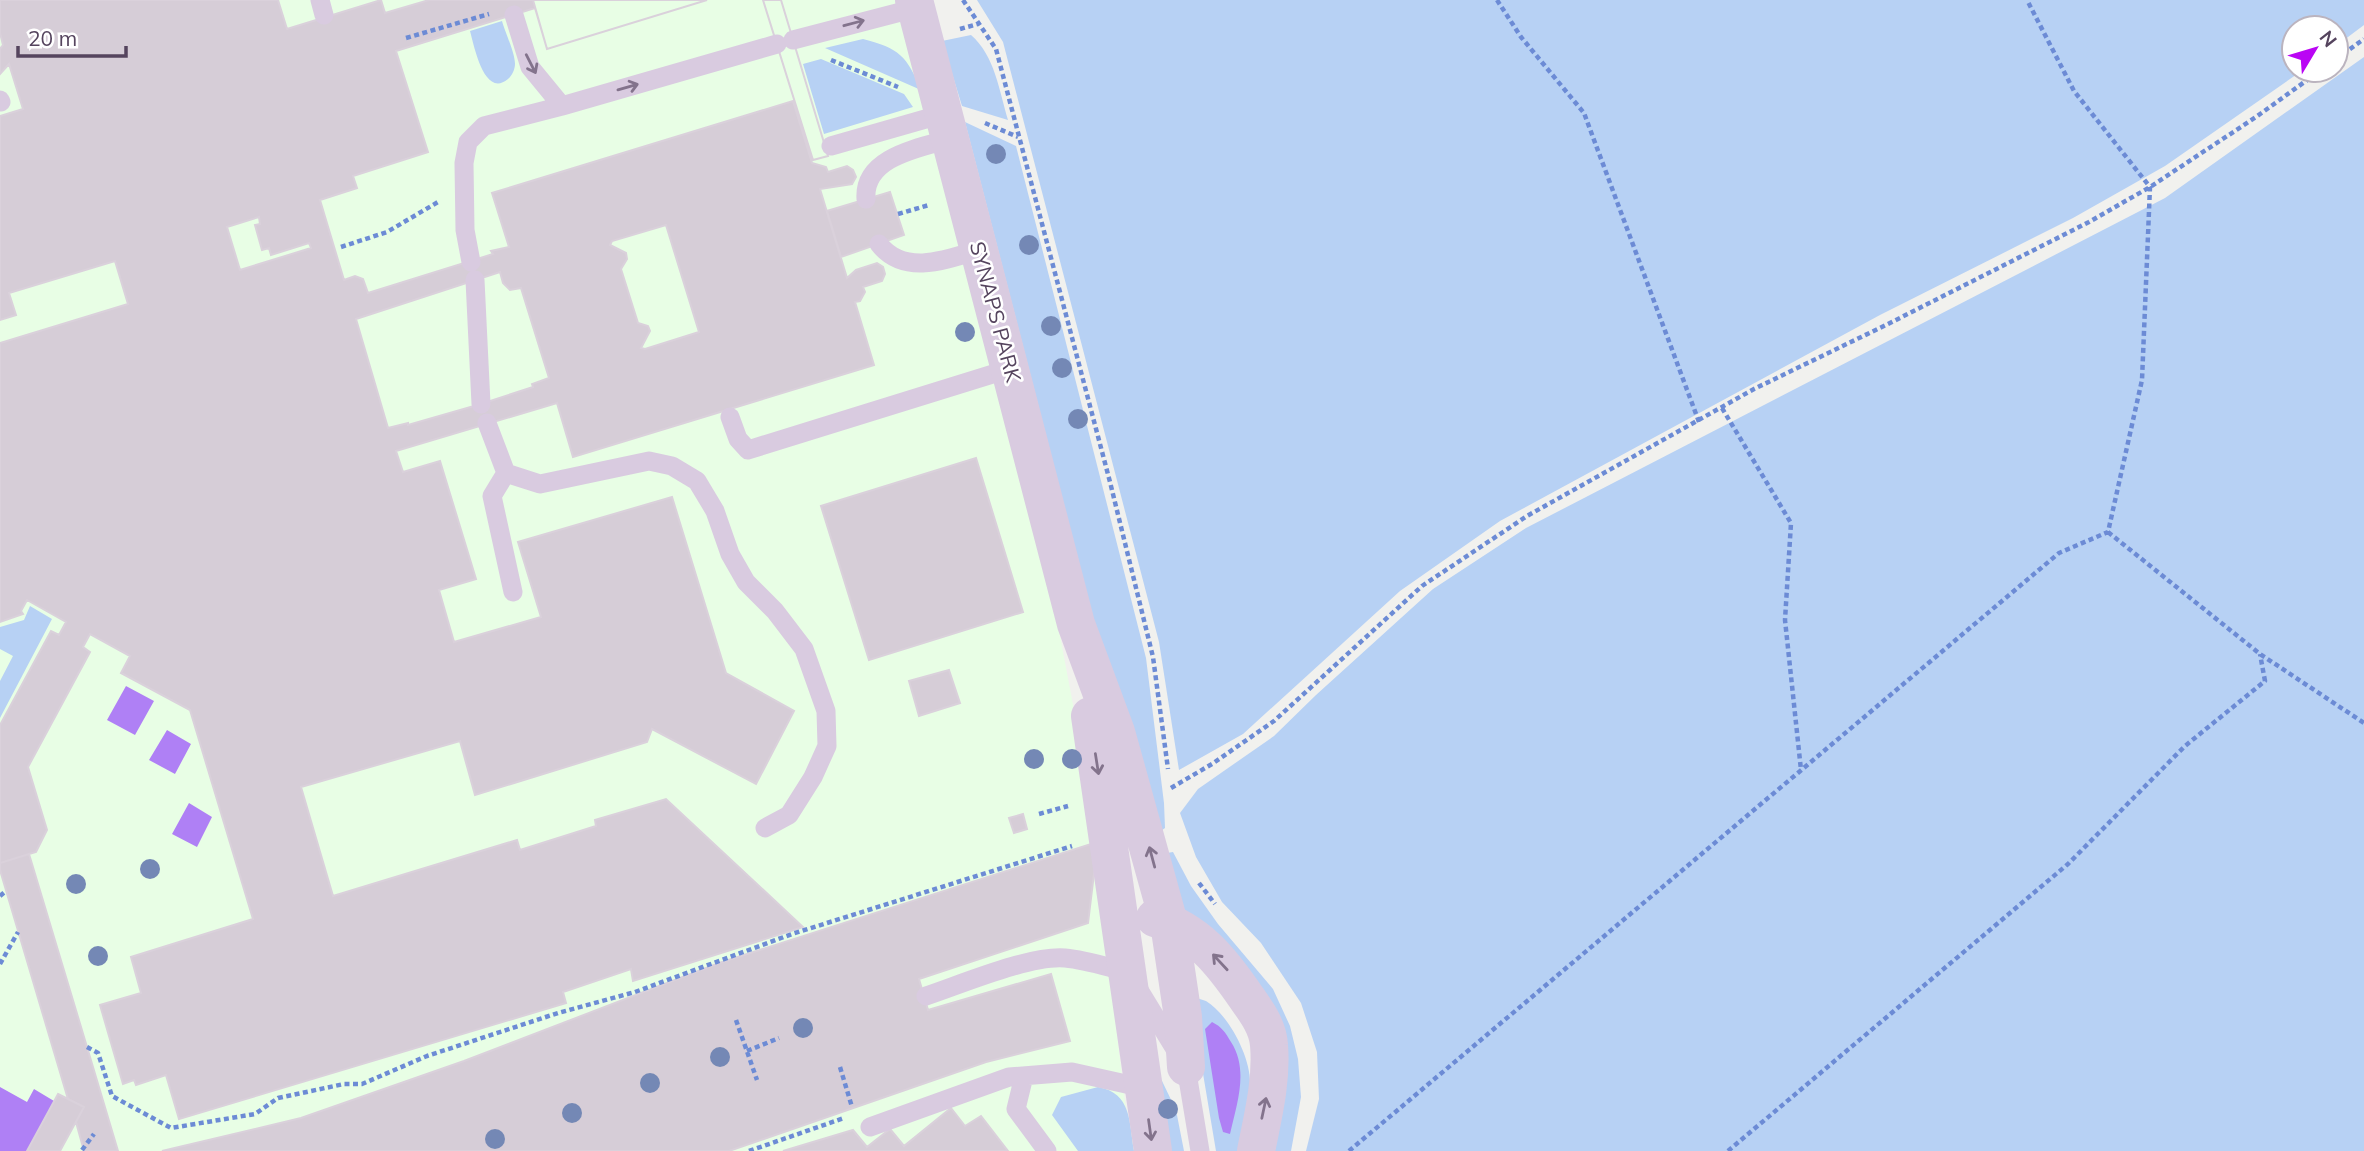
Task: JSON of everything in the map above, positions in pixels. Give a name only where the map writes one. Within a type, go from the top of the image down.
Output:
[{"type":"street","name":"SYNAPS PARK","points":[[915,4],[1076,624],[1116,732],[1169,923],[1183,1017],[1186,1067]]},
{"type":"street","name":"SYNAPS PARK","points":[[1076,624],[1128,972]]},
{"type":"street","points":[[1117,908],[1169,923],[1193,937],[1222,962],[1262,1019],[1269,1043],[1268,1091],[1256,1151]]},
{"type":"street","points":[[1153,1151],[1128,972],[1144,970],[1177,973],[1199,984],[1233,1010],[1268,1065]]},
{"type":"lane","points":[[481,404],[473,271],[466,230],[464,163],[468,142],[484,125],[562,106],[915,4]]},
{"type":"lane","points":[[505,13],[530,67],[562,106]]},
{"type":"lane","points":[[831,146],[946,127]]},
{"type":"lane","points":[[866,199],[871,177],[890,158],[917,148],[946,127]]},
{"type":"lane","points":[[879,244],[886,253],[901,260],[927,264],[978,250]]},
{"type":"lane","points":[[730,417],[738,439],[748,450],[1009,369]]},
{"type":"lane","points":[[487,423],[506,473]]},
{"type":"lane","points":[[506,473],[540,484],[649,461],[673,466],[697,481],[715,511],[730,554],[746,582],[775,611],[804,649],[826,711],[827,746],[813,777],[789,815],[765,828]]},
{"type":"lane","points":[[506,473],[492,496],[513,592]]},
{"type":"lane","points":[[926,996],[1035,961],[1063,958],[1088,961],[1128,972]]},
{"type":"lane","name":"SYNAPS PARK","points":[[1128,972],[1186,1067],[1200,1151]]},
{"type":"lane","points":[[870,1127],[1009,1077],[1072,1072],[1142,1075]]},
{"type":"lane","points":[[1024,1076],[1016,1109],[1047,1151]]},
{"type":"path","points":[[963,0],[996,49],[1110,482],[1153,657],[1172,801]]},
{"type":"path","points":[[1497,0],[1521,37],[1584,113],[1699,422]]},
{"type":"path","points":[[2027,0],[2074,91],[2150,187],[2142,380],[2108,532]]},
{"type":"path","points":[[406,38],[505,13]]},
{"type":"path","points":[[830,59],[902,88]]},
{"type":"path","points":[[1171,788],[1212,764],[1274,721],[1422,586],[1527,516],[1754,389],[2089,222],[2150,187],[2302,84]]},
{"type":"path","points":[[983,122],[1019,138]]},
{"type":"path","points":[[898,214],[932,204]]},
{"type":"path","points":[[1722,408],[1791,523],[1785,620],[1801,770]]},
{"type":"path","points":[[2108,532],[2260,654],[2364,723]]},
{"type":"path","points":[[1349,1151],[2059,553],[2108,532]]},
{"type":"path","points":[[1728,1151],[2068,864],[2185,746],[2265,681],[2260,654]]},
{"type":"path","points":[[87,1047],[98,1053],[112,1096],[171,1128],[255,1114],[278,1098],[344,1084],[362,1084],[440,1052],[558,1013],[635,992],[792,934],[1072,846]]},
{"type":"path","points":[[1194,872],[1204,892],[1220,910]]},
{"type":"path","points":[[0,896],[6,891]]},
{"type":"path","points":[[0,964],[18,932]]},
{"type":"path","points":[[736,1020],[757,1080]]},
{"type":"path","points":[[747,1051],[779,1038]]},
{"type":"path","points":[[749,1151],[855,1115],[840,1068]]},
{"type":"path","points":[[82,1150],[94,1134]]},
{"type":"shaded area","points":[[0,0],[899,0],[1057,620],[1089,789],[1125,1102],[1134,1151],[0,1151]]},
{"type":"shaded area","points":[[977,0],[2364,0],[2364,25],[2350,36],[2350,14],[2280,14],[2280,84],[2283,84],[2165,166],[2073,218],[1880,315],[1500,521],[1400,591],[1243,734],[1179,770],[1159,642],[1003,42]]},
{"type":"shaded area","points":[[502,21],[515,64],[511,76],[500,83],[492,82],[481,68],[470,31]]},
{"type":"shaded area","points":[[971,35],[991,63],[1008,120],[962,106],[942,41]]},
{"type":"shaded area","points":[[863,39],[885,46],[900,55],[911,69],[921,90],[825,48]]},
{"type":"shaded area","points":[[2364,57],[2364,1151],[1306,1151],[1319,1099],[1317,1052],[1301,1003],[1261,943],[1222,902],[1196,857],[1180,813],[1198,789],[1274,736],[1433,589],[1526,528],[2165,198],[2326,84],[2350,84],[2350,67]]},
{"type":"shaded area","points":[[821,59],[904,94],[913,107],[824,134],[803,64]]},
{"type":"shaded area","points":[[965,122],[1016,146],[1146,658],[1164,803],[1165,828],[1154,836],[1108,676]]},
{"type":"shaded area","points":[[30,606],[52,619],[0,718],[0,681],[13,656],[0,649],[0,627],[24,620]]},
{"type":"shaded area","points":[[126,686],[154,701],[135,735],[107,720]]},
{"type":"shaded area","points":[[167,730],[191,744],[175,774],[149,760]]},
{"type":"shaded area","points":[[189,803],[212,817],[197,847],[172,834]]},
{"type":"shaded area","points":[[1173,852],[1191,886],[1218,924],[1273,989],[1290,1026],[1298,1059],[1301,1097],[1291,1151],[1274,1151],[1284,1102],[1189,921],[1161,854]]},
{"type":"shaded area","points":[[1190,996],[1206,1001],[1223,1016],[1231,1027],[1247,1063],[1250,1075],[1249,1094],[1240,1151],[1216,1151]]},
{"type":"shaded area","points":[[1212,1022],[1227,1035],[1239,1064],[1240,1087],[1230,1134],[1223,1132],[1219,1118],[1205,1029]]},
{"type":"shaded area","points":[[1162,1081],[1176,1110],[1184,1151],[1167,1151],[1155,1082]]},
{"type":"shaded area","points":[[0,1087],[27,1102],[34,1089],[54,1101],[27,1151],[0,1151]]},
{"type":"shaded area","points":[[1098,1087],[1109,1090],[1123,1102],[1127,1110],[1134,1151],[1078,1151],[1052,1115],[1061,1097]]},
{"type":"building","points":[[0,0],[278,0],[287,29],[381,0],[385,13],[429,0],[707,0],[547,49],[535,8],[396,51],[428,152],[353,176],[357,188],[320,200],[344,280],[355,276],[363,279],[368,293],[509,247],[492,193],[793,101],[812,163],[826,167],[828,172],[847,166],[853,170],[856,177],[852,184],[820,189],[847,278],[856,270],[877,263],[883,267],[885,274],[882,281],[863,287],[865,292],[860,301],[855,302],[874,365],[573,457],[557,403],[396,451],[403,472],[440,461],[476,579],[439,590],[454,642],[541,617],[518,542],[672,497],[726,673],[794,711],[756,784],[652,729],[647,742],[475,795],[460,741],[301,787],[333,896],[517,840],[520,850],[596,826],[595,820],[666,799],[803,927],[633,981],[631,969],[563,992],[566,1003],[179,1119],[166,1075],[136,1085],[134,1080],[123,1084],[100,1005],[141,993],[131,957],[253,919],[190,710],[121,673],[130,656],[90,634],[83,647],[90,652],[28,767],[47,830],[36,852],[0,863],[0,725],[51,631],[59,635],[66,622],[27,600],[21,611],[23,614],[0,622],[0,343],[128,304],[115,261],[9,293],[16,315],[0,320],[0,116],[23,109],[9,64],[0,74],[0,49],[3,45],[0,33]],"holes":[[[259,217],[260,224],[255,225],[262,250],[269,248],[271,255],[309,243],[311,248],[240,270],[227,227]],[[666,225],[699,332],[641,348],[650,331],[648,326],[638,323],[621,269],[627,259],[626,253],[610,245],[612,241]],[[500,272],[503,283],[510,290],[521,288],[549,378],[532,384],[533,387],[481,404],[388,428],[356,319]]]},
{"type":"building","points":[[533,0],[707,0],[547,49]]},
{"type":"building","points":[[763,0],[781,0],[828,156],[813,160]]},
{"type":"building","points":[[763,0],[781,0],[828,156],[813,160]]},
{"type":"building","points":[[890,192],[904,235],[841,257],[827,211]]},
{"type":"building","points":[[976,458],[1023,612],[869,660],[821,506]]},
{"type":"building","points":[[949,670],[960,703],[919,716],[909,681]]},
{"type":"building","points":[[1023,814],[1027,829],[1014,833],[1009,818]]},
{"type":"building","points":[[1094,843],[1096,857],[1088,923],[919,979],[928,1010],[1051,974],[1070,1041],[986,1062],[729,1151],[162,1151],[301,1118],[464,1061],[719,963]]},
{"type":"building","points":[[29,854],[118,1151],[84,1151],[76,1122],[84,1107],[68,1099],[0,870],[0,863]]},
{"type":"building","points":[[58,1094],[84,1107],[60,1151],[27,1151]]},
{"type":"building","points":[[951,1108],[965,1126],[981,1116],[1008,1151],[783,1151],[853,1130],[867,1147],[890,1129],[904,1146]]}]
